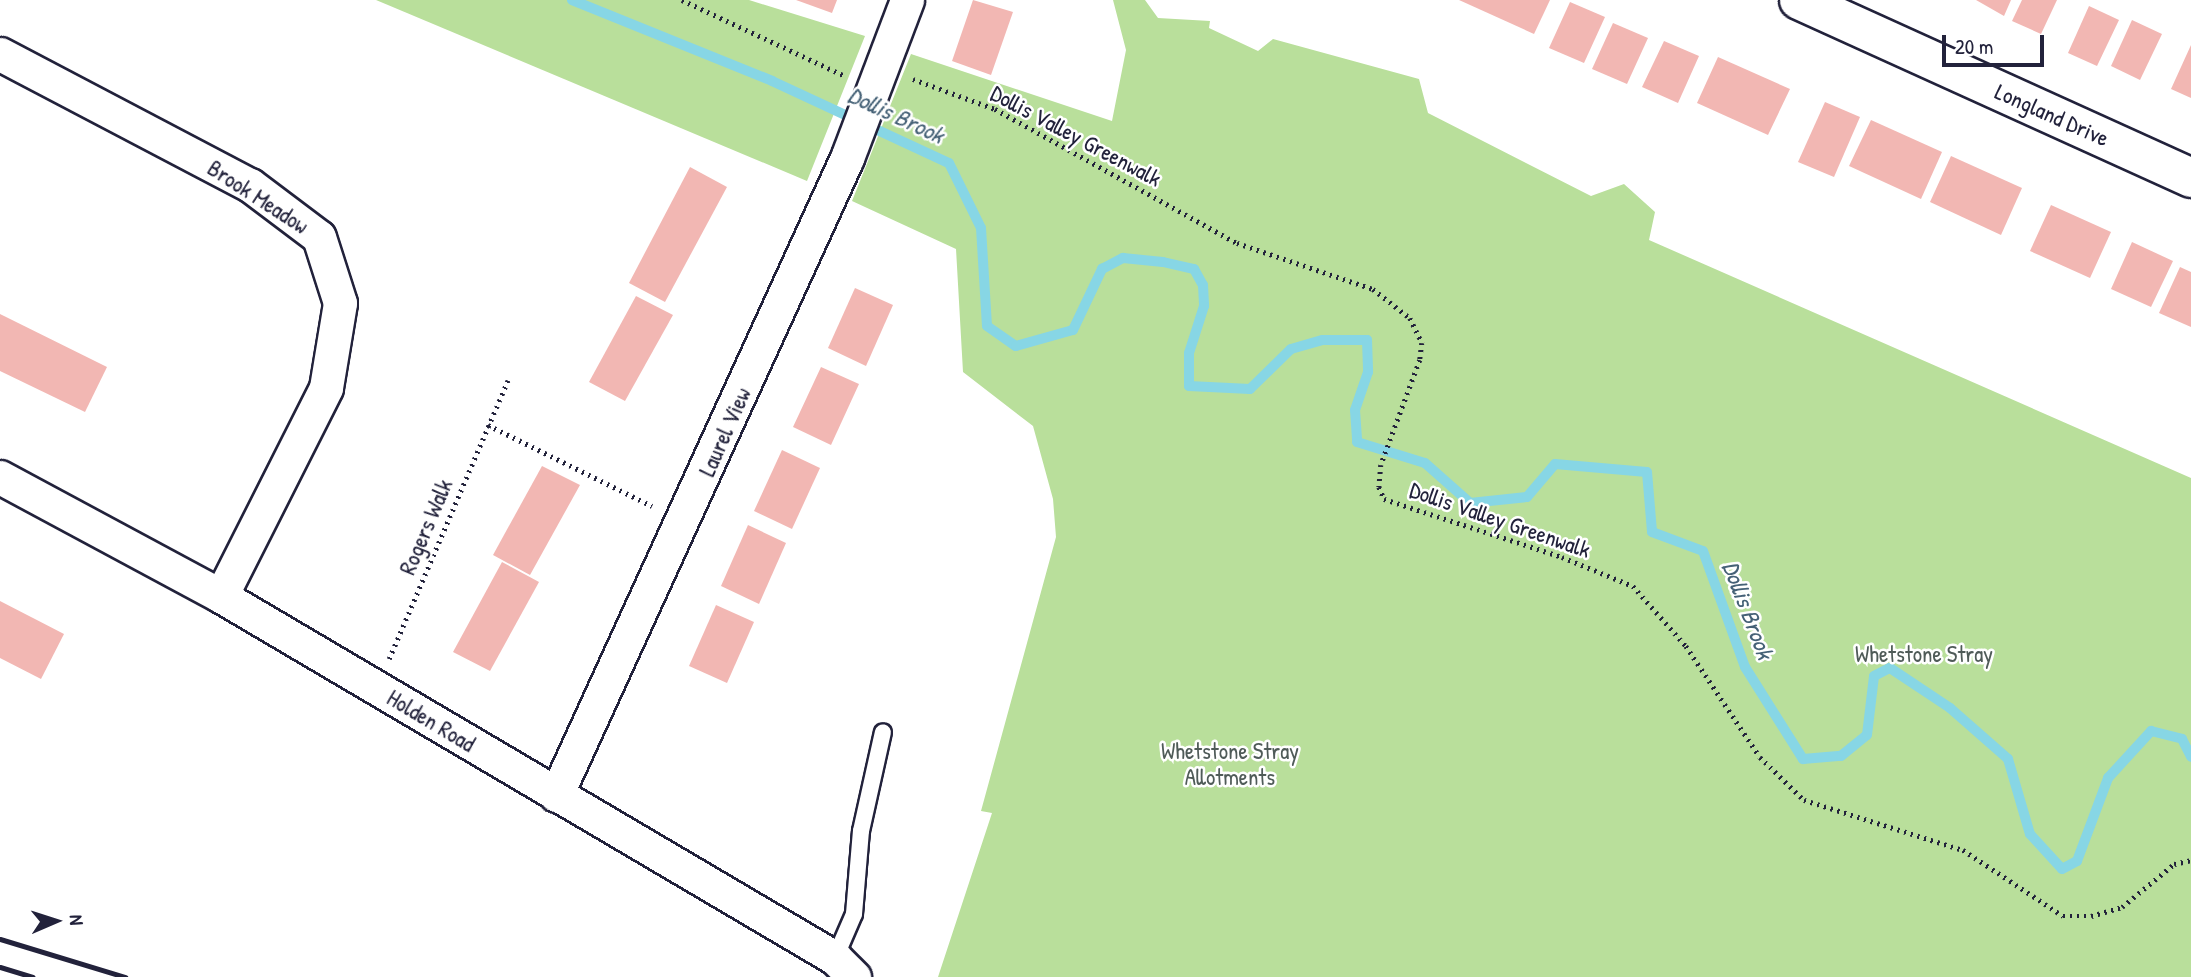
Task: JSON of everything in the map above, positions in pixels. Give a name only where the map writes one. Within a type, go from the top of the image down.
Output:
[{"type":"street","name":"Laurel View","points":[[556,795],[684,522],[847,158],[907,0]]},
{"type":"street","name":"Longland Drive","points":[[1799,0],[2191,178]]},
{"type":"street","name":"Brook Meadow","points":[[0,54],[250,186],[319,237],[340,303],[326,388],[221,596]]},
{"type":"street","name":"Holden Road","points":[[0,477],[221,596],[844,968]]},
{"type":"lane","points":[[844,968],[854,914],[861,831],[883,732]]},
{"type":"path","name":"Dollis Valley Greenwalk","points":[[682,0],[875,88],[995,108],[1237,243],[1373,289],[1410,318],[1422,343],[1415,384],[1381,465],[1379,487],[1384,499],[1562,557],[1633,586],[1686,646],[1760,757],[1804,800],[1964,850],[2063,916],[2091,916],[2122,907],[2174,864],[2191,860]]},
{"type":"path","name":"Rogers Walk","points":[[377,688],[508,380]]},
{"type":"path","points":[[488,425],[684,522]]},
{"type":"green space","points":[[376,0],[749,0],[865,36],[807,181]]},
{"type":"green space","name":"Whetstone Stray","points":[[1113,0],[1145,0],[1158,18],[1210,21],[1209,28],[1258,51],[1273,39],[1419,79],[1428,113],[1591,196],[1624,184],[1655,212],[1649,240],[2191,478],[2191,977],[938,977],[992,813],[981,811],[1056,537],[1053,499],[1033,426],[963,372],[956,249],[852,201],[911,54],[1112,121],[1126,50]]},
{"type":"building","points":[[796,0],[837,0],[832,13]]},
{"type":"building","points":[[973,0],[1013,12],[991,75],[952,61]]},
{"type":"building","points":[[1459,0],[1550,0],[1534,34]]},
{"type":"building","points":[[1976,0],[2011,0],[2004,16]]},
{"type":"building","points":[[2022,0],[2057,0],[2041,34],[2012,21]]},
{"type":"building","points":[[1570,2],[1605,17],[1584,63],[1549,48]]},
{"type":"building","points":[[2089,6],[2119,20],[2097,66],[2068,53]]},
{"type":"building","points":[[2132,20],[2162,34],[2140,80],[2111,66]]},
{"type":"building","points":[[1613,23],[1648,38],[1627,84],[1592,69]]},
{"type":"building","points":[[1664,41],[1699,56],[1678,103],[1642,87]]},
{"type":"building","points":[[2191,45],[2191,98],[2171,89]]},
{"type":"building","points":[[1718,57],[1790,89],[1768,135],[1697,103]]},
{"type":"building","points":[[1825,102],[1860,117],[1834,177],[1798,162]]},
{"type":"building","points":[[1871,120],[1942,152],[1921,199],[1849,166]]},
{"type":"building","points":[[1951,156],[2022,188],[2001,235],[1930,202]]},
{"type":"building","points":[[690,167],[727,187],[665,302],[629,283]]},
{"type":"building","points":[[2051,205],[2111,232],[2090,278],[2030,251]]},
{"type":"building","points":[[2132,242],[2173,261],[2151,307],[2111,289]]},
{"type":"building","points":[[2180,267],[2191,272],[2191,327],[2159,313]]},
{"type":"building","points":[[855,288],[893,305],[866,366],[828,348]]},
{"type":"building","points":[[636,296],[673,315],[625,401],[589,382]]},
{"type":"building","points":[[0,314],[107,367],[85,412],[0,371]]},
{"type":"building","points":[[821,367],[859,384],[831,445],[793,427]]},
{"type":"building","points":[[782,450],[820,468],[792,529],[754,511]]},
{"type":"building","points":[[542,466],[580,485],[530,575],[493,555]]},
{"type":"building","points":[[748,525],[786,543],[759,604],[721,586]]},
{"type":"building","points":[[502,562],[539,582],[490,671],[453,652]]},
{"type":"building","points":[[0,601],[64,634],[41,679],[0,658]]},
{"type":"building","points":[[716,605],[754,622],[727,683],[689,666]]},
{"type":"waterway","name":"Dollis Brook","points":[[572,0],[772,81],[949,163],[981,228],[987,326],[1016,346],[1073,330],[1102,269],[1123,258],[1163,262],[1194,269],[1203,285],[1204,306],[1189,353],[1189,386],[1250,389],[1291,349],[1323,340],[1367,340],[1368,372],[1355,410],[1357,442],[1425,463],[1470,503],[1527,497],[1555,464],[1647,472],[1652,532],[1703,551],[1745,667],[1803,759],[1841,756],[1867,735],[1874,676],[1890,668],[1950,708],[2008,759],[2030,834],[2062,869],[2077,861],[2108,778],[2151,731],[2182,739],[2191,757]]},
{"type":"railway","points":[[0,939],[125,977]]},
{"type":"railway","points":[[0,967],[33,977]]},
{"type":"park label","name":"Whetstone Stray Allotments","points":[[1230,764]]}]
